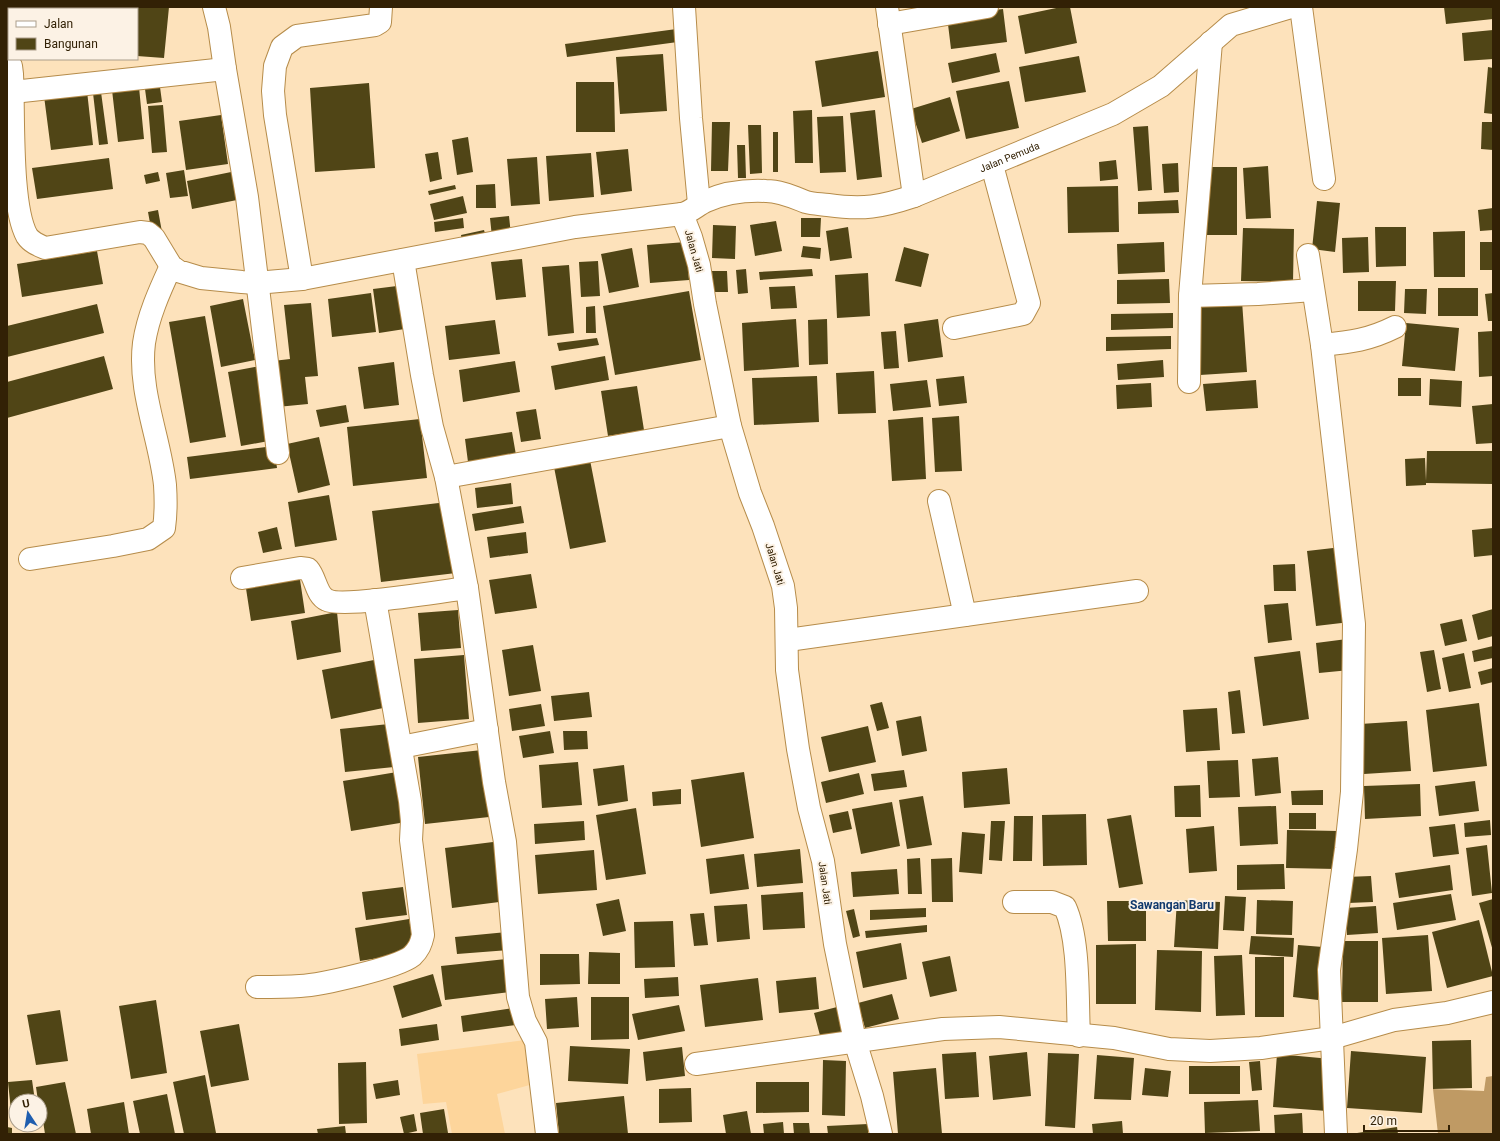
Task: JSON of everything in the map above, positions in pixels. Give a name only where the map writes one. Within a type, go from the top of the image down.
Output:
[{"type":"street","points":[[214,7],[219,27],[224,69],[247,197],[256,283],[278,453]]},
{"type":"street","points":[[302,279],[276,115],[273,91],[275,66],[282,47],[297,36],[375,26],[380,22],[381,7]]},
{"type":"street","name":"Jalan Jati","points":[[684,7],[691,118],[692,237],[700,265],[705,304],[730,426],[750,493],[764,526],[783,586],[788,640],[787,670],[797,742],[810,808],[823,861],[835,944],[855,1041],[872,1096],[881,1134]]},
{"type":"street","points":[[914,196],[888,15],[987,7]]},
{"type":"street","name":"Jalan Pemuda","points":[[172,266],[178,271],[201,278],[256,283],[302,279],[575,227],[691,209],[725,194],[766,190],[791,195],[807,202],[864,208],[883,206],[914,196],[992,165],[1113,114],[1161,86],[1231,25],[1291,7]]},
{"type":"street","points":[[1300,7],[1324,179]]},
{"type":"street","points":[[1189,382],[1190,296],[1211,42]]},
{"type":"street","points":[[7,61],[11,66],[13,92],[16,181],[15,229],[45,248],[133,233],[148,233],[158,244],[172,266],[158,294],[144,344],[144,382],[165,485],[166,507],[164,528],[148,539],[30,559]]},
{"type":"street","points":[[13,92],[224,69]]},
{"type":"street","points":[[954,328],[1023,314],[1029,303],[992,165]]},
{"type":"street","points":[[1308,255],[1322,345],[1354,624],[1352,792],[1346,849],[1328,970],[1336,1134]]},
{"type":"street","points":[[403,260],[432,427],[446,477],[467,588],[487,730],[505,842],[518,997],[525,1021],[536,1042],[547,1134]]},
{"type":"street","points":[[1190,296],[1258,294],[1313,290]]},
{"type":"street","points":[[1322,345],[1351,342],[1375,337],[1395,327]]},
{"type":"street","points":[[446,477],[730,426]]},
{"type":"street","points":[[939,501],[965,616]]},
{"type":"street","points":[[242,578],[300,568],[308,569],[312,574],[321,595],[326,600],[332,602],[375,600],[467,588]]},
{"type":"street","points":[[788,640],[1137,591]]},
{"type":"street","points":[[257,987],[301,986],[340,979],[384,968],[410,957],[420,948],[423,935],[422,917],[411,840],[411,808],[375,600]]},
{"type":"street","points":[[401,747],[487,730]]},
{"type":"street","points":[[1014,902],[1052,902],[1065,907],[1072,922],[1074,940],[1079,1036]]},
{"type":"street","points":[[696,1064],[943,1029],[992,1028],[1114,1038],[1169,1049],[1210,1051],[1261,1048],[1332,1038],[1394,1020],[1447,1013],[1493,1002]]},
{"type":"shaded area","points":[[533,1039],[537,1083],[497,1094],[505,1134],[452,1134],[446,1102],[423,1104],[417,1054]]},
{"type":"shaded area","points":[[1493,1076],[1493,1134],[1438,1134],[1433,1089],[1484,1091],[1486,1077]]},
{"type":"building","points":[[169,7],[164,58],[138,56],[138,8],[115,8]]},
{"type":"building","points":[[1061,7],[1070,7],[1077,43],[1025,54],[1018,16]]},
{"type":"building","points":[[1444,7],[1493,7],[1493,19],[1446,24]]},
{"type":"building","points":[[1003,9],[1007,42],[951,49],[947,16]]},
{"type":"building","points":[[684,28],[685,41],[567,57],[565,44]]},
{"type":"building","points":[[1493,30],[1493,59],[1464,61],[1462,33]]},
{"type":"building","points":[[878,51],[885,97],[822,107],[815,61]]},
{"type":"building","points":[[996,53],[1000,72],[952,83],[948,63]]},
{"type":"building","points":[[663,54],[667,111],[620,114],[616,57]]},
{"type":"building","points":[[1079,56],[1086,92],[1025,102],[1019,67]]},
{"type":"building","points":[[1488,67],[1493,68],[1493,114],[1484,113]]},
{"type":"building","points":[[1009,81],[1019,128],[966,139],[956,91]]},
{"type":"building","points":[[576,82],[614,82],[615,132],[576,132]]},
{"type":"building","points":[[369,83],[375,168],[315,172],[310,88]]},
{"type":"building","points":[[139,87],[144,139],[118,142],[112,90]]},
{"type":"building","points":[[160,87],[162,102],[147,104],[145,89]]},
{"type":"building","points":[[87,91],[93,145],[51,150],[44,96]]},
{"type":"building","points":[[101,92],[108,144],[99,145],[93,93]]},
{"type":"building","points":[[950,97],[960,131],[922,143],[911,109]]},
{"type":"building","points":[[163,105],[167,152],[152,153],[148,106]]},
{"type":"building","points":[[812,110],[813,163],[795,163],[793,111]]},
{"type":"building","points":[[875,110],[882,177],[857,180],[850,113]]},
{"type":"building","points":[[221,115],[228,164],[186,170],[179,121]]},
{"type":"building","points":[[843,116],[846,172],[820,173],[817,117]]},
{"type":"building","points":[[712,122],[730,122],[728,171],[711,171]]},
{"type":"building","points":[[1482,122],[1493,122],[1493,150],[1481,149]]},
{"type":"building","points":[[748,125],[761,125],[762,173],[750,174]]},
{"type":"building","points":[[1148,126],[1152,190],[1138,191],[1133,127]]},
{"type":"building","points":[[773,132],[778,132],[778,172],[773,172]]},
{"type":"building","points":[[468,137],[473,172],[457,175],[452,140]]},
{"type":"building","points":[[737,145],[745,145],[746,178],[738,178]]},
{"type":"building","points":[[628,149],[632,191],[601,195],[596,152]]},
{"type":"building","points":[[438,152],[442,179],[430,182],[425,154]]},
{"type":"building","points":[[591,153],[594,197],[549,201],[546,156]]},
{"type":"building","points":[[537,157],[540,204],[511,206],[507,159]]},
{"type":"building","points":[[109,158],[113,189],[37,199],[32,168]]},
{"type":"building","points":[[1116,160],[1118,179],[1100,181],[1099,162]]},
{"type":"building","points":[[1178,163],[1179,192],[1164,193],[1162,164]]},
{"type":"building","points":[[1268,166],[1271,218],[1246,219],[1243,168]]},
{"type":"building","points":[[1204,167],[1237,167],[1237,235],[1204,235]]},
{"type":"building","points":[[184,170],[188,196],[170,198],[166,173]]},
{"type":"building","points":[[241,170],[247,198],[192,209],[187,181]]},
{"type":"building","points":[[158,172],[160,181],[146,184],[144,175]]},
{"type":"building","points":[[495,184],[496,208],[476,208],[476,185]]},
{"type":"building","points":[[455,185],[456,189],[429,195],[428,191]]},
{"type":"building","points":[[1118,186],[1119,232],[1068,233],[1067,187]]},
{"type":"building","points":[[463,196],[467,213],[434,220],[430,204]]},
{"type":"building","points":[[1178,200],[1179,213],[1138,214],[1138,202]]},
{"type":"building","points":[[1317,201],[1340,203],[1335,252],[1312,249]]},
{"type":"building","points":[[1493,208],[1493,230],[1480,231],[1478,210]]},
{"type":"building","points":[[158,210],[162,232],[152,234],[148,212]]},
{"type":"building","points":[[509,216],[511,235],[492,237],[490,218]]},
{"type":"building","points":[[463,218],[464,228],[435,232],[434,222]]},
{"type":"building","points":[[801,218],[821,218],[820,237],[801,237]]},
{"type":"building","points":[[776,221],[782,251],[755,256],[750,225]]},
{"type":"building","points":[[713,225],[736,226],[735,259],[712,258]]},
{"type":"building","points":[[848,227],[852,258],[830,261],[826,231]]},
{"type":"building","points":[[1375,227],[1406,227],[1406,266],[1376,267]]},
{"type":"building","points":[[1243,228],[1294,229],[1293,282],[1241,281]]},
{"type":"building","points":[[484,230],[486,237],[462,242],[461,235]]},
{"type":"building","points":[[1465,231],[1465,277],[1434,277],[1433,232]]},
{"type":"building","points":[[1368,237],[1369,272],[1343,273],[1342,238]]},
{"type":"building","points":[[686,242],[689,280],[650,283],[647,245]]},
{"type":"building","points":[[1164,242],[1165,272],[1118,274],[1117,244]]},
{"type":"building","points":[[1480,242],[1493,242],[1493,270],[1480,270]]},
{"type":"building","points":[[803,246],[821,248],[820,259],[801,257]]},
{"type":"building","points":[[904,247],[929,254],[921,287],[895,281]]},
{"type":"building","points":[[632,248],[639,287],[609,293],[601,254]]},
{"type":"building","points":[[97,251],[103,284],[22,297],[17,264]]},
{"type":"building","points":[[522,259],[526,297],[496,300],[491,262]]},
{"type":"building","points":[[598,261],[600,296],[581,297],[579,262]]},
{"type":"building","points":[[569,265],[574,333],[548,336],[542,267]]},
{"type":"building","points":[[746,269],[748,293],[738,294],[736,270]]},
{"type":"building","points":[[812,269],[813,276],[760,280],[759,272]]},
{"type":"building","points":[[712,271],[727,271],[728,292],[713,292]]},
{"type":"building","points":[[868,273],[870,316],[837,318],[835,275]]},
{"type":"building","points":[[1169,279],[1170,303],[1117,304],[1117,280]]},
{"type":"building","points":[[1358,281],[1396,281],[1395,311],[1358,311]]},
{"type":"building","points":[[405,285],[411,328],[379,333],[373,289]]},
{"type":"building","points":[[795,286],[797,308],[771,309],[769,287]]},
{"type":"building","points":[[1438,288],[1478,288],[1478,316],[1438,316]]},
{"type":"building","points":[[1405,289],[1427,289],[1426,314],[1404,313]]},
{"type":"building","points":[[689,291],[701,360],[615,375],[603,306]]},
{"type":"building","points":[[371,293],[376,332],[332,337],[328,299]]},
{"type":"building","points":[[1493,293],[1493,321],[1488,321],[1485,294]]},
{"type":"building","points":[[243,299],[255,360],[221,367],[210,306]]},
{"type":"building","points":[[1242,301],[1247,372],[1200,375],[1195,304]]},
{"type":"building","points":[[311,303],[318,376],[305,377],[308,404],[277,407],[273,361],[290,359],[284,305]]},
{"type":"building","points":[[97,304],[104,333],[7,357],[7,326]]},
{"type":"building","points":[[595,306],[596,333],[586,333],[586,307]]},
{"type":"building","points":[[1173,313],[1173,328],[1111,330],[1111,314]]},
{"type":"building","points":[[205,316],[226,437],[190,443],[169,322]]},
{"type":"building","points":[[796,319],[799,367],[744,371],[742,323]]},
{"type":"building","points":[[827,319],[828,364],[809,365],[808,320]]},
{"type":"building","points":[[938,319],[943,357],[908,362],[904,324]]},
{"type":"building","points":[[495,320],[500,354],[449,360],[445,326]]},
{"type":"building","points":[[1406,323],[1459,328],[1455,371],[1402,366]]},
{"type":"building","points":[[896,331],[899,368],[884,369],[881,332]]},
{"type":"building","points":[[1493,331],[1493,376],[1479,377],[1478,332]]},
{"type":"building","points":[[1171,336],[1171,349],[1106,351],[1106,337]]},
{"type":"building","points":[[597,338],[599,345],[559,351],[557,343]]},
{"type":"building","points":[[104,356],[113,389],[7,418],[7,382]]},
{"type":"building","points":[[605,356],[609,380],[555,390],[551,366]]},
{"type":"building","points":[[1163,360],[1164,377],[1118,380],[1117,364]]},
{"type":"building","points":[[515,361],[520,392],[463,402],[459,370]]},
{"type":"building","points":[[394,362],[399,405],[364,409],[358,367]]},
{"type":"building","points":[[260,366],[274,440],[241,446],[228,372]]},
{"type":"building","points":[[874,371],[876,413],[838,414],[836,373]]},
{"type":"building","points":[[817,376],[819,422],[754,425],[752,378]]},
{"type":"building","points":[[964,376],[967,403],[939,406],[936,379]]},
{"type":"building","points":[[1398,378],[1421,378],[1421,396],[1398,396]]},
{"type":"building","points":[[1430,379],[1462,381],[1461,407],[1429,405]]},
{"type":"building","points":[[927,380],[931,407],[893,411],[890,384]]},
{"type":"building","points":[[1256,380],[1258,408],[1206,411],[1203,384]]},
{"type":"building","points":[[1151,383],[1152,407],[1117,409],[1116,385]]},
{"type":"building","points":[[637,386],[644,430],[608,436],[601,391]]},
{"type":"building","points":[[1493,404],[1493,443],[1476,444],[1472,406]]},
{"type":"building","points":[[346,405],[349,422],[320,427],[316,410]]},
{"type":"building","points":[[536,409],[541,439],[521,442],[516,412]]},
{"type":"building","points":[[959,416],[962,471],[935,472],[932,418]]},
{"type":"building","points":[[923,417],[926,479],[892,481],[888,420]]},
{"type":"building","points":[[420,419],[427,478],[353,486],[347,427]]},
{"type":"building","points":[[512,432],[516,455],[468,462],[465,439]]},
{"type":"building","points":[[319,437],[330,485],[298,493],[287,444]]},
{"type":"building","points":[[274,446],[277,468],[190,479],[187,457]]},
{"type":"building","points":[[1427,451],[1493,451],[1493,484],[1426,483],[1426,485],[1406,486],[1405,459],[1425,458],[1426,481]]},
{"type":"building","points":[[590,460],[606,542],[570,549],[554,467]]},
{"type":"building","points":[[511,483],[513,504],[477,508],[475,488]]},
{"type":"building","points":[[329,495],[337,540],[295,547],[288,502]]},
{"type":"building","points":[[447,502],[456,573],[381,582],[372,511]]},
{"type":"building","points":[[521,506],[524,523],[475,531],[472,514]]},
{"type":"building","points":[[277,527],[282,549],[263,553],[258,532]]},
{"type":"building","points":[[1493,528],[1493,555],[1474,557],[1472,530]]},
{"type":"building","points":[[526,532],[528,553],[490,558],[487,537]]},
{"type":"building","points":[[1342,547],[1350,622],[1316,626],[1307,551]]},
{"type":"building","points":[[1295,564],[1296,591],[1274,591],[1273,565]]},
{"type":"building","points":[[299,573],[305,613],[251,621],[245,582]]},
{"type":"building","points":[[531,574],[537,608],[495,614],[489,580]]},
{"type":"building","points":[[1288,603],[1292,640],[1268,643],[1264,605]]},
{"type":"building","points":[[1493,609],[1493,636],[1478,640],[1472,615]]},
{"type":"building","points":[[458,610],[461,648],[421,651],[418,613]]},
{"type":"building","points":[[337,612],[341,652],[297,660],[291,621]]},
{"type":"building","points":[[1462,619],[1467,641],[1445,646],[1440,624]]},
{"type":"building","points":[[1347,639],[1350,670],[1319,673],[1316,643]]},
{"type":"building","points":[[533,645],[541,691],[509,696],[502,650]]},
{"type":"building","points":[[1493,646],[1493,658],[1474,662],[1472,651]]},
{"type":"building","points":[[1434,650],[1441,689],[1427,692],[1420,652]]},
{"type":"building","points":[[1300,651],[1309,719],[1263,726],[1254,657]]},
{"type":"building","points":[[1464,653],[1471,688],[1449,692],[1442,658]]},
{"type":"building","points":[[464,655],[469,719],[418,723],[414,659]]},
{"type":"building","points":[[374,660],[383,708],[331,719],[322,670]]},
{"type":"building","points":[[1493,668],[1493,682],[1481,685],[1478,672]]},
{"type":"building","points":[[1240,690],[1245,733],[1232,734],[1228,692]]},
{"type":"building","points":[[589,692],[592,717],[554,721],[551,696]]},
{"type":"building","points":[[882,702],[889,728],[877,731],[870,705]]},
{"type":"building","points":[[1479,703],[1487,766],[1433,772],[1426,710]]},
{"type":"building","points":[[541,704],[545,726],[512,731],[509,709]]},
{"type":"building","points":[[1217,708],[1220,750],[1186,752],[1183,710]]},
{"type":"building","points":[[921,716],[927,751],[902,756],[896,721]]},
{"type":"building","points":[[1407,721],[1411,771],[1364,774],[1360,724]]},
{"type":"building","points":[[389,724],[394,767],[345,772],[340,729]]},
{"type":"building","points":[[868,726],[876,762],[829,772],[821,737]]},
{"type":"building","points":[[550,731],[554,753],[523,758],[519,736]]},
{"type":"building","points":[[563,731],[587,731],[588,749],[564,750]]},
{"type":"building","points":[[482,750],[489,817],[425,824],[418,757]]},
{"type":"building","points":[[1278,757],[1281,793],[1255,796],[1252,759]]},
{"type":"building","points":[[1238,760],[1240,797],[1209,798],[1207,761]]},
{"type":"building","points":[[578,762],[582,805],[542,808],[539,765]]},
{"type":"building","points":[[624,765],[628,801],[598,806],[593,769]]},
{"type":"building","points":[[1007,768],[1010,804],[964,808],[962,772]]},
{"type":"building","points":[[904,770],[907,787],[874,791],[871,774]]},
{"type":"building","points":[[397,772],[406,822],[351,831],[343,781]]},
{"type":"building","points":[[744,772],[754,838],[701,847],[691,780]]},
{"type":"building","points":[[859,773],[864,794],[826,803],[821,782]]},
{"type":"building","points":[[1475,781],[1479,811],[1439,816],[1435,786]]},
{"type":"building","points":[[1420,784],[1421,816],[1365,819],[1364,786]]},
{"type":"building","points":[[1200,785],[1201,817],[1175,817],[1174,786]]},
{"type":"building","points":[[681,789],[681,804],[653,806],[652,792]]},
{"type":"building","points":[[1323,790],[1323,805],[1292,805],[1291,791]]},
{"type":"building","points":[[923,796],[932,845],[907,849],[899,800]]},
{"type":"building","points":[[892,802],[900,846],[861,854],[852,809]]},
{"type":"building","points":[[1276,806],[1278,844],[1240,846],[1238,807]]},
{"type":"building","points":[[636,808],[646,874],[606,880],[596,815]]},
{"type":"building","points":[[848,811],[852,829],[833,833],[829,815]]},
{"type":"building","points":[[1289,813],[1316,813],[1316,829],[1289,829]]},
{"type":"building","points":[[1086,814],[1087,865],[1043,866],[1042,815]]},
{"type":"building","points":[[1131,815],[1143,884],[1119,888],[1107,819]]},
{"type":"building","points":[[1014,816],[1033,816],[1032,861],[1013,861]]},
{"type":"building","points":[[1490,820],[1491,835],[1465,837],[1464,823]]},
{"type":"building","points":[[584,821],[585,840],[535,844],[534,824]]},
{"type":"building","points":[[991,821],[1005,821],[1002,861],[989,860]]},
{"type":"building","points":[[1455,824],[1459,854],[1433,857],[1429,827]]},
{"type":"building","points":[[1214,826],[1217,871],[1189,873],[1186,829]]},
{"type":"building","points":[[1287,830],[1338,831],[1337,869],[1286,868]]},
{"type":"building","points":[[962,832],[985,834],[982,874],[959,872]]},
{"type":"building","points":[[501,841],[507,901],[452,908],[445,848]]},
{"type":"building","points":[[1487,845],[1492,893],[1472,896],[1466,848]]},
{"type":"building","points":[[800,849],[803,883],[757,887],[754,854]]},
{"type":"building","points":[[594,850],[597,890],[538,894],[535,855]]},
{"type":"building","points":[[744,854],[749,889],[710,894],[706,859]]},
{"type":"building","points":[[920,858],[922,894],[908,894],[907,859]]},
{"type":"building","points":[[952,858],[953,902],[932,902],[931,859]]},
{"type":"building","points":[[1284,864],[1285,889],[1237,890],[1237,865]]},
{"type":"building","points":[[1450,865],[1453,890],[1399,898],[1395,873]]},
{"type":"building","points":[[897,869],[899,894],[853,897],[851,872]]},
{"type":"building","points":[[1371,876],[1373,902],[1348,903],[1346,877]]},
{"type":"building","points":[[403,887],[407,915],[366,920],[362,892]]},
{"type":"building","points":[[803,892],[805,928],[763,930],[761,895]]},
{"type":"building","points":[[1451,894],[1456,920],[1397,930],[1393,903]]},
{"type":"building","points":[[1225,896],[1246,897],[1244,931],[1223,930]]},
{"type":"building","points":[[619,899],[626,931],[603,936],[596,904]]},
{"type":"building","points":[[1493,899],[1493,951],[1479,903]]},
{"type":"building","points":[[1177,900],[1220,902],[1218,949],[1174,947]]},
{"type":"building","points":[[1257,900],[1293,901],[1292,935],[1256,934]]},
{"type":"building","points":[[1107,901],[1146,901],[1146,941],[1108,941]]},
{"type":"building","points":[[747,904],[750,939],[717,942],[714,906]]},
{"type":"building","points":[[1376,906],[1378,933],[1347,935],[1345,908]]},
{"type":"building","points":[[926,908],[926,917],[870,920],[870,910]]},
{"type":"building","points":[[854,909],[860,936],[853,938],[846,911]]},
{"type":"building","points":[[704,913],[708,945],[694,946],[690,914]]},
{"type":"building","points":[[409,919],[415,952],[360,961],[355,928]]},
{"type":"building","points":[[1479,920],[1493,976],[1447,988],[1432,932]]},
{"type":"building","points":[[673,921],[675,967],[635,968],[634,922]]},
{"type":"building","points":[[927,925],[927,932],[866,938],[865,931]]},
{"type":"building","points":[[507,932],[509,950],[457,954],[455,937]]},
{"type":"building","points":[[1428,935],[1432,991],[1386,994],[1382,938]]},
{"type":"building","points":[[1251,936],[1294,938],[1293,957],[1249,954]]},
{"type":"building","points":[[1343,941],[1378,941],[1378,1002],[1342,1002]]},
{"type":"building","points":[[901,943],[907,979],[863,988],[856,952]]},
{"type":"building","points":[[1136,944],[1136,1004],[1096,1004],[1096,945]]},
{"type":"building","points":[[1298,945],[1323,947],[1318,1000],[1293,997]]},
{"type":"building","points":[[1157,950],[1202,951],[1201,1012],[1155,1010]]},
{"type":"building","points":[[589,952],[620,953],[620,984],[588,984]]},
{"type":"building","points":[[540,954],[579,954],[580,984],[540,985]]},
{"type":"building","points":[[1242,955],[1245,1015],[1216,1016],[1214,956]]},
{"type":"building","points":[[950,956],[957,991],[930,997],[922,962]]},
{"type":"building","points":[[1255,957],[1284,957],[1284,1017],[1255,1017]]},
{"type":"building","points":[[506,959],[510,992],[445,1000],[441,966]]},
{"type":"building","points":[[433,974],[442,1006],[402,1018],[393,986]]},
{"type":"building","points":[[678,977],[679,996],[645,998],[644,979]]},
{"type":"building","points":[[816,977],[819,1009],[779,1013],[776,981]]},
{"type":"building","points":[[758,978],[763,1020],[705,1027],[700,985]]},
{"type":"building","points":[[892,994],[899,1019],[865,1028],[858,1003]]},
{"type":"building","points":[[577,997],[579,1027],[547,1029],[545,999]]},
{"type":"building","points":[[591,997],[629,997],[629,1039],[591,1040]]},
{"type":"building","points":[[156,1000],[167,1073],[131,1079],[119,1006]]},
{"type":"building","points":[[679,1005],[685,1031],[638,1040],[632,1014]]},
{"type":"building","points":[[837,1007],[845,1037],[822,1043],[814,1013]]},
{"type":"building","points":[[513,1008],[516,1025],[463,1032],[461,1016]]},
{"type":"building","points":[[60,1010],[68,1061],[36,1065],[27,1015]]},
{"type":"building","points":[[239,1024],[249,1080],[211,1087],[200,1031]]},
{"type":"building","points":[[437,1024],[439,1040],[401,1046],[399,1029]]},
{"type":"building","points":[[1471,1040],[1472,1088],[1433,1089],[1432,1041]]},
{"type":"building","points":[[570,1046],[630,1049],[628,1084],[568,1081]]},
{"type":"building","points":[[682,1047],[685,1076],[646,1081],[643,1052]]},
{"type":"building","points":[[1351,1051],[1426,1057],[1422,1113],[1347,1108]]},
{"type":"building","points":[[976,1052],[979,1097],[945,1099],[942,1054]]},
{"type":"building","points":[[1027,1052],[1031,1096],[993,1100],[989,1056]]},
{"type":"building","points":[[1048,1053],[1079,1054],[1075,1128],[1045,1126]]},
{"type":"building","points":[[1277,1054],[1331,1059],[1327,1111],[1273,1107]]},
{"type":"building","points":[[1097,1055],[1134,1058],[1131,1100],[1094,1099]]},
{"type":"building","points":[[823,1060],[846,1061],[845,1116],[822,1115]]},
{"type":"building","points":[[1260,1061],[1262,1090],[1252,1091],[1249,1062]]},
{"type":"building","points":[[366,1062],[367,1123],[339,1124],[338,1063]]},
{"type":"building","points":[[1189,1066],[1240,1066],[1240,1094],[1189,1094]]},
{"type":"building","points":[[936,1068],[942,1134],[898,1134],[893,1072]]},
{"type":"building","points":[[1145,1068],[1171,1071],[1168,1097],[1142,1095]]},
{"type":"building","points":[[205,1075],[216,1133],[184,1134],[173,1082]]},
{"type":"building","points":[[32,1080],[34,1093],[9,1093],[8,1082]]},
{"type":"building","points":[[398,1080],[400,1095],[376,1099],[373,1084]]},
{"type":"building","points":[[65,1082],[76,1134],[45,1134],[48,1133],[48,1093],[37,1093],[36,1087]]},
{"type":"building","points":[[756,1082],[809,1082],[809,1112],[756,1113]]},
{"type":"building","points":[[691,1088],[692,1122],[659,1123],[659,1089]]},
{"type":"building","points":[[167,1094],[175,1134],[140,1134],[133,1101]]},
{"type":"building","points":[[624,1096],[628,1134],[559,1134],[556,1103]]},
{"type":"building","points":[[1258,1100],[1260,1131],[1205,1133],[1204,1102]]},
{"type":"building","points":[[124,1102],[129,1134],[91,1134],[87,1109]]},
{"type":"building","points":[[444,1109],[448,1133],[423,1134],[420,1113]]},
{"type":"building","points":[[747,1111],[751,1134],[726,1134],[723,1115]]},
{"type":"building","points":[[1302,1113],[1303,1134],[1275,1134],[1274,1115]]},
{"type":"building","points":[[414,1114],[417,1131],[404,1134],[400,1117]]},
{"type":"building","points":[[1122,1121],[1123,1134],[1093,1134],[1092,1124]]},
{"type":"building","points":[[783,1122],[784,1134],[764,1134],[763,1124]]},
{"type":"building","points":[[793,1123],[809,1123],[810,1134],[794,1134]]},
{"type":"building","points":[[868,1124],[868,1134],[828,1134],[827,1126]]},
{"type":"building","points":[[345,1126],[346,1134],[318,1134],[317,1129]]},
{"type":"building","points":[[7,1127],[8,1133],[12,1134],[7,1134]]},
{"type":"building","points":[[1397,1127],[1398,1134],[1357,1134],[1357,1133]]},
{"type":"district","name":"Sawangan Baru","points":[[1172,905]]}]
